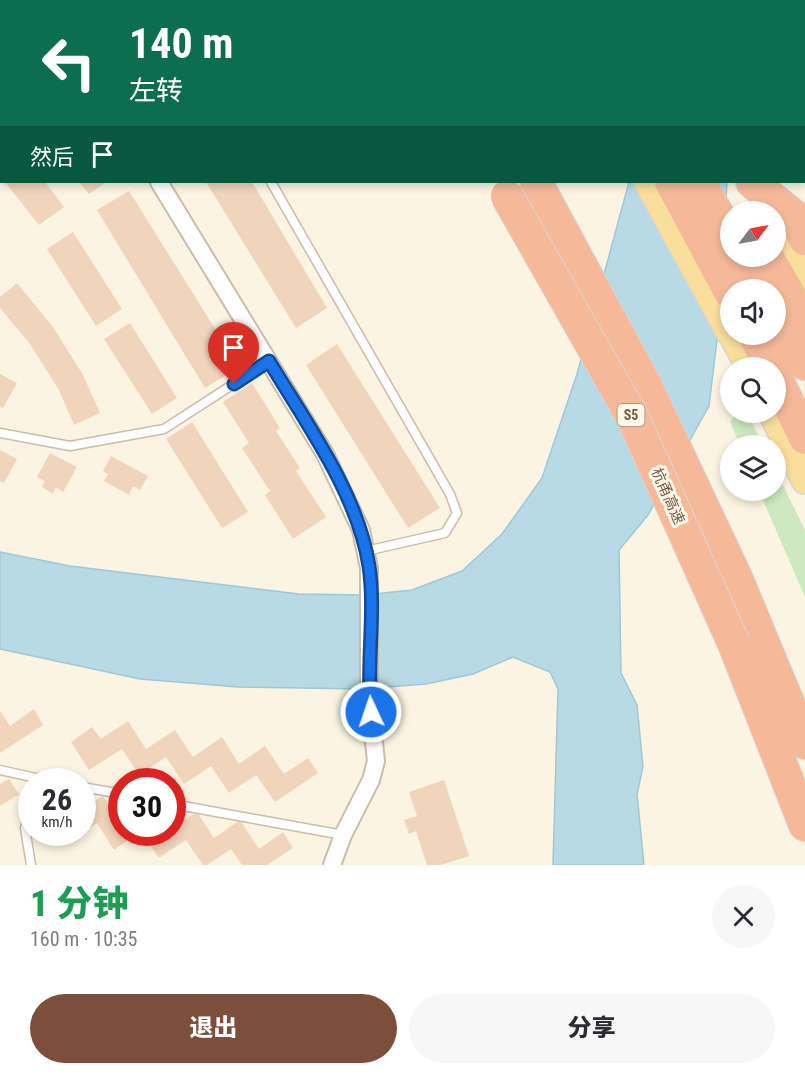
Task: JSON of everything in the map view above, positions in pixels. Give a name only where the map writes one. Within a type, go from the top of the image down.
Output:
[{"type":"highway","name":"杭甬高速","points":[[537,183],[645,384],[736,577],[805,743]]},
{"type":"highway","points":[[672,183],[723,279]]},
{"type":"highway","points":[[700,183],[720,218]]},
{"type":"highway","points":[[724,183],[734,201]]},
{"type":"highway","points":[[753,183],[793,215],[805,239]]},
{"type":"highway","name":"杭甬高速","points":[[502,189],[633,418],[734,644],[805,825]]},
{"type":"highway","points":[[774,267],[805,322]]},
{"type":"highway","points":[[786,331],[805,364]]},
{"type":"highway","points":[[786,398],[805,438]]},
{"type":"main road","points":[[649,183],[720,313]]},
{"type":"main road","points":[[752,183],[762,201]]},
{"type":"main road","points":[[786,248],[805,285]]},
{"type":"main road","points":[[777,423],[805,480]]},
{"type":"street","points":[[160,183],[325,454],[361,530],[369,568],[369,696],[376,761],[371,780],[332,865]]},
{"type":"lane","points":[[272,183],[450,494],[457,513],[445,533],[366,551]]},
{"type":"lane","points":[[0,433],[70,446],[164,429],[269,361]]},
{"type":"lane","points":[[0,770],[18,774]]},
{"type":"lane","points":[[186,807],[344,835]]},
{"type":"lane","points":[[28,846],[31,865]]},
{"type":"green space","points":[[730,423],[752,423],[758,435],[736,435]]},
{"type":"green space","points":[[786,491],[805,530],[805,597],[763,501],[786,501]]},
{"type":"water","points":[[629,183],[727,183],[726,201],[720,201],[720,267],[722,267],[719,323],[709,406],[648,515],[619,550],[621,673],[637,705],[643,767],[637,794],[644,865],[553,865],[558,689],[550,672],[513,657],[473,674],[426,684],[361,689],[238,687],[140,679],[0,649],[0,552],[70,566],[299,594],[365,595],[412,590],[462,571],[502,534],[542,478],[577,374]]},
{"type":"building","points":[[6,183],[46,183],[64,207],[39,225]]},
{"type":"building","points":[[80,183],[105,183],[89,194]]},
{"type":"building","points":[[207,183],[253,183],[327,308],[296,328]]},
{"type":"building","points":[[129,191],[239,367],[205,388],[97,210]]},
{"type":"building","points":[[73,232],[122,309],[96,326],[47,249]]},
{"type":"building","points":[[17,283],[53,327],[83,375],[100,413],[74,425],[59,390],[30,344],[0,308],[0,297]]},
{"type":"building","points":[[130,323],[177,398],[152,414],[104,339]]},
{"type":"building","points":[[337,344],[440,508],[408,528],[306,365]]},
{"type":"building","points":[[0,374],[17,383],[3,408],[0,407]]},
{"type":"building","points":[[252,383],[280,428],[276,431],[300,468],[296,471],[326,517],[293,539],[265,495],[270,491],[242,448],[249,443],[223,402]]},
{"type":"building","points":[[192,422],[248,512],[222,528],[166,439]]},
{"type":"building","points":[[0,450],[17,459],[4,483],[0,481]]},
{"type":"building","points":[[50,453],[77,467],[63,492],[56,487],[53,494],[42,487],[45,481],[37,477]]},
{"type":"building","points":[[111,456],[148,476],[140,490],[133,486],[129,495],[104,481],[108,474],[103,471]]},
{"type":"building","points":[[34,709],[43,725],[0,753],[0,711],[10,726]]},
{"type":"building","points":[[128,721],[146,749],[175,730],[193,757],[222,737],[239,764],[265,746],[284,774],[308,758],[318,773],[275,802],[256,775],[229,793],[211,766],[186,783],[186,768],[173,768],[166,757],[150,768],[134,768],[122,749],[92,768],[88,768],[71,742],[92,727],[101,739]]},
{"type":"building","points":[[9,779],[18,795],[0,806],[0,784]]},
{"type":"building","points":[[444,780],[469,856],[441,865],[427,865],[416,831],[409,834],[404,820],[417,816],[409,792]]},
{"type":"building","points":[[103,796],[108,803],[108,840],[96,824],[96,800]]},
{"type":"building","points":[[197,812],[214,838],[240,820],[259,849],[283,832],[293,848],[267,865],[242,865],[231,849],[207,865],[203,865],[186,840],[186,819]]},
{"type":"building","points":[[151,846],[177,846],[159,858]]},
{"type":"route","points":[[234,384],[269,361],[325,454],[361,530],[369,568],[371,712]]}]
